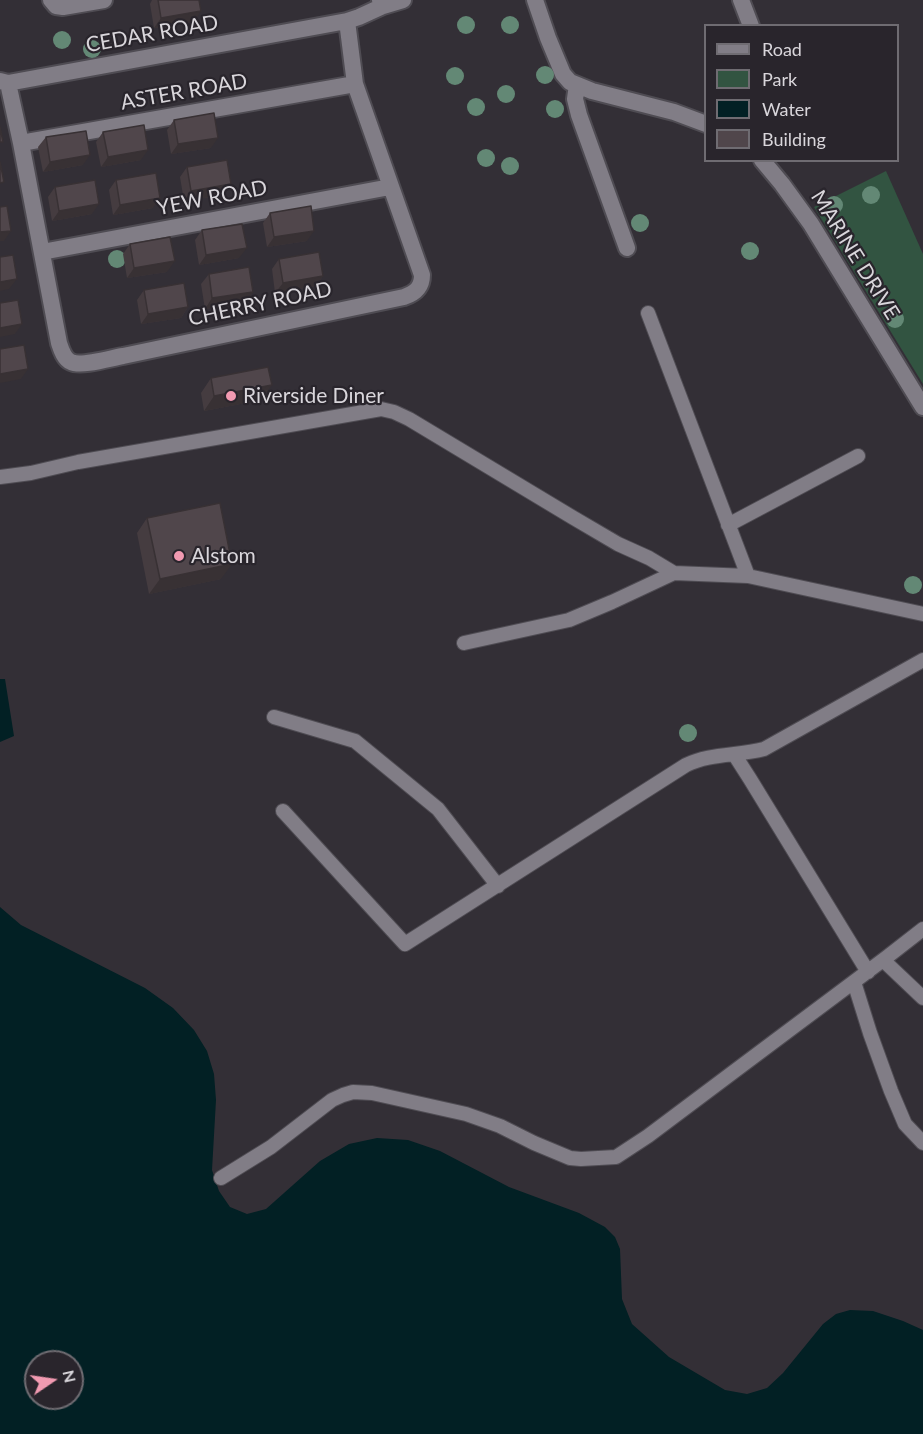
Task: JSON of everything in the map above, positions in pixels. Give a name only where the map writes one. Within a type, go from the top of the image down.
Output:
[{"type":"street","points":[[51,0],[56,6],[63,7],[104,0]]},
{"type":"street","points":[[347,21],[359,17],[381,3],[403,0]]},
{"type":"street","points":[[535,0],[563,74],[570,82],[607,96],[674,112],[704,124]]},
{"type":"street","points":[[741,0],[750,24]]},
{"type":"street","name":"CEDAR ROAD","points":[[4,82],[347,21]]},
{"type":"street","name":"CHERRY ROAD","points":[[4,82],[21,143],[61,350],[66,359],[74,364],[80,364],[404,297],[416,292],[421,284],[422,275],[355,84],[347,21]]},
{"type":"street","name":"ASTER ROAD","points":[[21,143],[355,84]]},
{"type":"street","points":[[577,85],[575,99],[579,115],[627,248]]},
{"type":"street","name":"MARINE DRIVE","points":[[764,162],[811,224],[923,407]]},
{"type":"street","name":"YEW ROAD","points":[[42,252],[390,187]]},
{"type":"lane","points":[[648,313],[748,576]]},
{"type":"lane","points":[[0,477],[381,409],[409,419],[618,544],[674,573]]},
{"type":"lane","points":[[728,525],[858,456]]},
{"type":"lane","points":[[464,643],[569,621],[674,573],[748,576],[923,614]]},
{"type":"lane","points":[[283,811],[405,944],[686,765],[703,758],[757,751],[768,747],[923,660]]},
{"type":"lane","points":[[274,717],[355,741],[438,809],[498,886]]},
{"type":"lane","points":[[734,754],[868,972]]},
{"type":"lane","points":[[221,1178],[271,1148],[332,1100],[353,1092],[372,1093],[466,1114],[500,1126],[570,1158],[616,1157],[714,1087],[923,928]]},
{"type":"lane","points":[[883,960],[923,998]]},
{"type":"lane","points":[[854,982],[870,1033],[905,1124],[923,1143]]},
{"type":"green space","points":[[886,171],[923,254],[923,384],[814,207]]},
{"type":"water","points":[[0,679],[5,679],[14,736],[0,742]]},
{"type":"water","points":[[0,907],[21,925],[145,988],[173,1008],[194,1030],[207,1051],[214,1074],[216,1100],[212,1170],[219,1191],[230,1207],[247,1214],[266,1209],[320,1161],[349,1144],[377,1138],[408,1140],[440,1151],[509,1187],[579,1213],[605,1227],[615,1237],[620,1249],[622,1299],[632,1324],[669,1357],[725,1390],[747,1394],[767,1388],[783,1373],[823,1324],[836,1314],[850,1310],[873,1311],[923,1330],[923,1434],[0,1434]]},
{"type":"building","points":[[158,0],[199,0],[201,11],[161,18]]},
{"type":"building","points":[[214,113],[218,138],[178,144],[174,120]]},
{"type":"building","points":[[144,125],[148,150],[108,157],[103,132]]},
{"type":"building","points":[[86,131],[90,155],[50,162],[46,137]]},
{"type":"building","points":[[227,160],[231,184],[191,191],[187,167]]},
{"type":"building","points":[[0,162],[4,182],[0,183]]},
{"type":"building","points":[[156,173],[160,198],[120,205],[116,180]]},
{"type":"building","points":[[95,180],[99,204],[59,211],[55,187]]},
{"type":"building","points":[[7,206],[11,231],[0,232],[0,207]]},
{"type":"building","points":[[311,206],[314,231],[274,237],[270,213]]},
{"type":"building","points":[[242,224],[247,248],[206,255],[202,230]]},
{"type":"building","points":[[170,237],[175,261],[134,268],[130,244]]},
{"type":"building","points":[[319,252],[323,276],[283,283],[279,259]]},
{"type":"building","points":[[13,255],[17,279],[0,282],[0,257]]},
{"type":"building","points":[[249,267],[253,292],[212,298],[209,274]]},
{"type":"building","points":[[184,283],[188,307],[148,314],[144,290]]},
{"type":"building","points":[[18,300],[22,324],[0,328],[0,303]]},
{"type":"building","points":[[24,345],[28,369],[0,374],[0,349]]},
{"type":"building","points":[[268,367],[272,385],[214,396],[211,378]]},
{"type":"building","name":"Alstom","points":[[220,503],[232,564],[160,579],[147,518]]},
{"type":"place","name":"Riverside Diner","points":[[231,396]]},
{"type":"place","name":"Alstom","points":[[179,556]]}]
